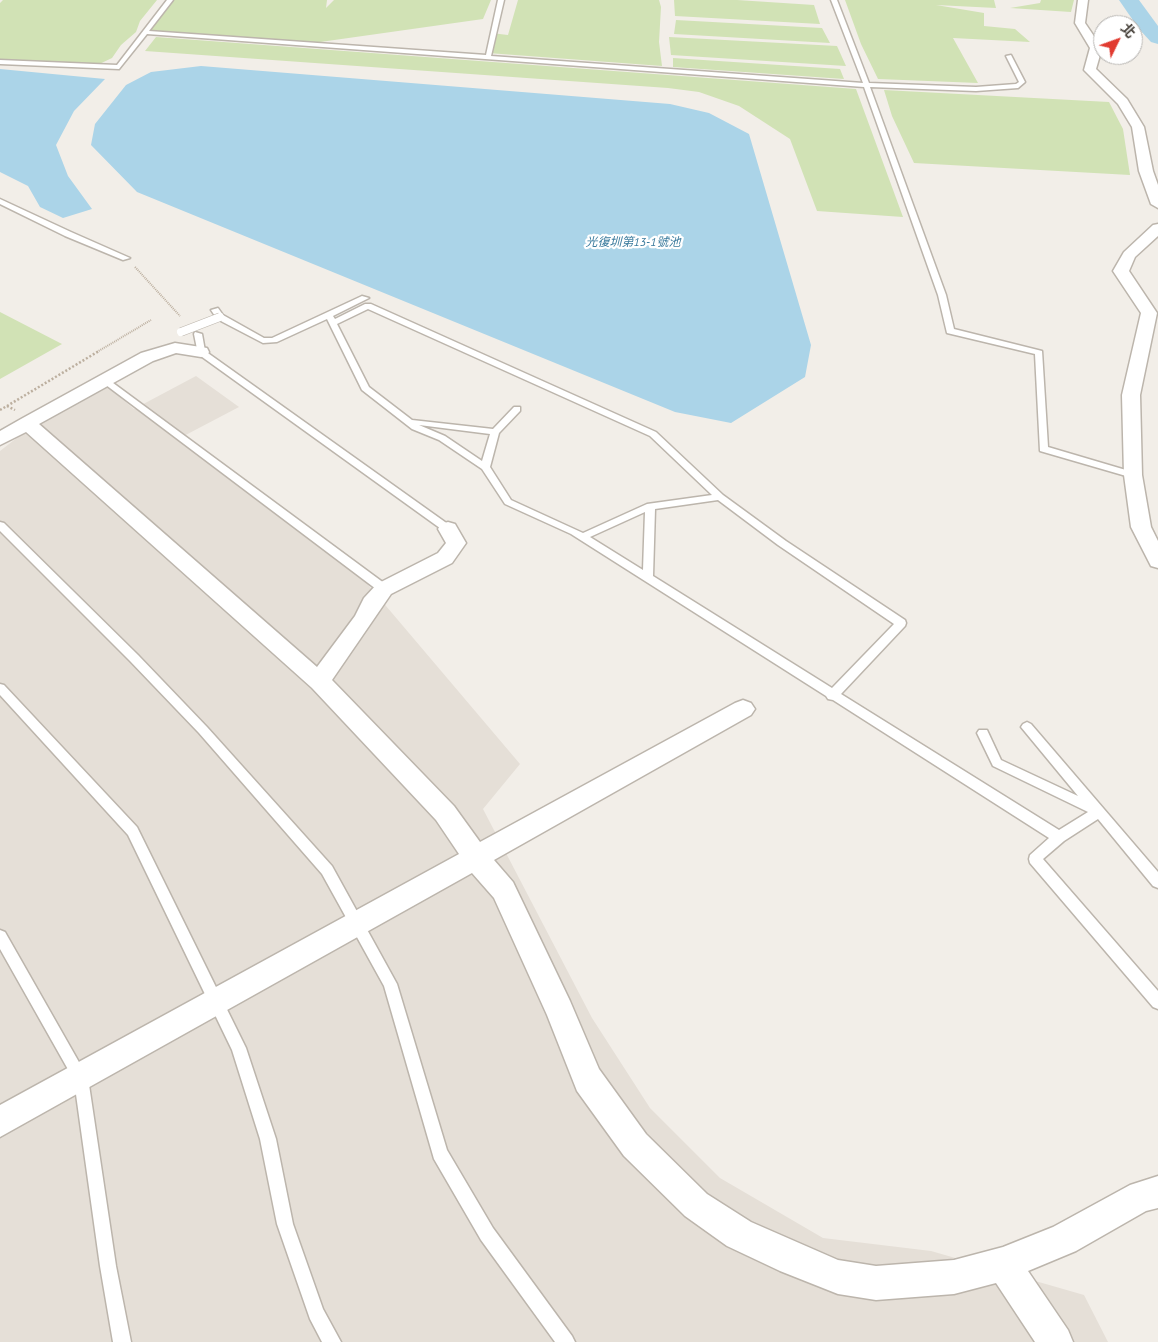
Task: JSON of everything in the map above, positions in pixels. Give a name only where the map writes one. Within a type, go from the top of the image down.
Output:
[{"type":"street","points":[[1083,0],[1080,23],[1096,48],[1090,70],[1123,102],[1138,127],[1146,171],[1158,204]]},
{"type":"street","points":[[1158,228],[1129,255],[1121,271],[1149,313],[1131,395],[1133,475],[1141,527],[1158,560]]},
{"type":"street","points":[[0,439],[148,357],[174,348],[201,352]]},
{"type":"street","points":[[27,423],[320,682],[445,813],[476,858],[504,890],[560,1011],[588,1080],[634,1145],[696,1205],[740,1234],[792,1259],[838,1277],[876,1283],[954,1277],[1003,1264],[1064,1239],[1141,1196],[1158,1192]]},
{"type":"street","points":[[320,682],[331,663],[364,620],[372,603],[384,589],[446,558],[456,543],[448,529]]},
{"type":"street","points":[[0,1122],[743,709]]},
{"type":"street","points":[[1003,1264],[1056,1342]]},
{"type":"lane","points":[[0,62],[119,67],[170,0]]},
{"type":"lane","points":[[488,58],[501,0]]},
{"type":"lane","points":[[834,0],[867,85],[942,295],[950,331],[1039,353],[1044,449],[1133,475]]},
{"type":"lane","points":[[145,32],[867,85],[976,89],[1018,86],[1022,82],[1009,56]]},
{"type":"lane","points":[[0,201],[28,212],[68,234],[126,258]]},
{"type":"lane","points":[[331,319],[365,298]]},
{"type":"lane","points":[[215,310],[220,317],[262,341],[284,337],[368,306],[653,434],[720,497],[782,543],[901,623],[832,696]]},
{"type":"lane","points":[[182,332],[220,317]]},
{"type":"lane","points":[[331,319],[365,388],[407,421],[442,438],[485,468],[508,502],[582,537],[1059,837]]},
{"type":"lane","points":[[198,334],[201,352],[448,529]]},
{"type":"lane","points":[[105,380],[384,589]]},
{"type":"lane","points":[[485,468],[496,432],[517,409]]},
{"type":"lane","points":[[407,421],[496,432]]},
{"type":"lane","points":[[582,537],[650,506],[720,497]]},
{"type":"lane","points":[[648,580],[650,506]]},
{"type":"lane","points":[[0,525],[134,658],[289,825],[327,870],[390,984],[440,1153],[487,1234],[566,1342]]},
{"type":"lane","points":[[0,688],[133,831],[239,1048],[268,1139],[285,1224],[316,1313],[332,1342]]},
{"type":"lane","points":[[1027,727],[1158,882]]},
{"type":"lane","points":[[983,733],[997,763],[1099,812]]},
{"type":"lane","points":[[1099,812],[1059,837],[1035,860],[1158,1002]]},
{"type":"lane","points":[[0,936],[81,1078],[108,1266],[122,1342]]},
{"type":"path","points":[[126,258],[198,334]]},
{"type":"path","points":[[7,406],[151,320]]},
{"type":"shaded area","points":[[196,376],[239,407],[178,439],[364,580],[520,764],[483,809],[592,1018],[650,1108],[720,1178],[823,1238],[931,1251],[1084,1295],[1108,1342],[0,1342],[0,451],[27,430],[108,387],[134,409]]},
{"type":"green space","points":[[3,0],[157,0],[140,21],[136,32],[121,45],[112,58],[93,67],[0,62],[0,3]]},
{"type":"green space","points":[[171,0],[327,0],[326,8],[334,0],[491,0],[483,19],[306,44],[145,32]]},
{"type":"green space","points":[[518,0],[659,0],[661,7],[659,42],[662,66],[488,53],[491,33],[508,35]]},
{"type":"green space","points":[[674,0],[737,0],[814,5],[820,24],[675,16]]},
{"type":"green space","points":[[845,0],[994,0],[996,8],[936,5],[984,13],[984,26],[1015,29],[1030,42],[953,38],[978,83],[878,79],[861,44]]},
{"type":"green space","points":[[1041,0],[1074,0],[1071,12],[1010,8],[1040,3]]},
{"type":"green space","points":[[676,20],[822,28],[830,43],[674,34]]},
{"type":"green space","points":[[156,37],[856,89],[903,217],[817,211],[790,139],[739,106],[699,92],[668,88],[145,51]]},
{"type":"green space","points":[[669,37],[837,46],[846,66],[671,55]]},
{"type":"green space","points":[[673,58],[840,69],[844,79],[673,67]]},
{"type":"green space","points":[[884,90],[1109,102],[1123,129],[1130,175],[914,163],[892,116]]},
{"type":"green space","points":[[0,312],[62,344],[0,379]]},
{"type":"water","name":"光復圳第13-1號池","points":[[201,66],[670,104],[709,113],[749,134],[811,345],[805,377],[731,423],[675,412],[137,192],[91,145],[95,124],[126,85],[151,72]]},
{"type":"water","points":[[0,69],[105,79],[74,111],[56,145],[68,176],[92,209],[63,218],[40,207],[28,186],[0,172]]},
{"type":"waterway","points":[[1129,0],[1146,25],[1158,38]]}]
